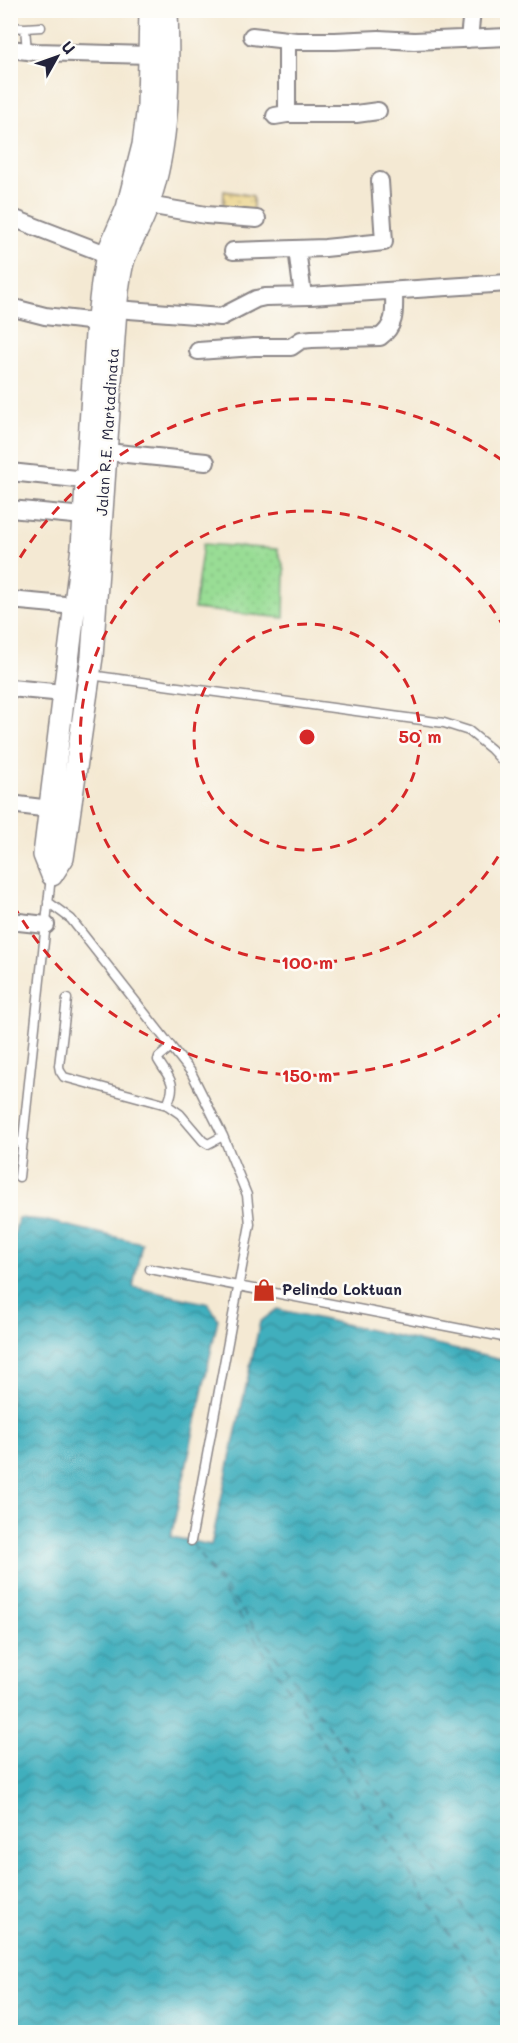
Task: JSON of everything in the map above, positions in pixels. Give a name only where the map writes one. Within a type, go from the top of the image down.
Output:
[{"type":"street","name":"Jalan R.E. Martadinata","points":[[53,863],[50,809],[84,516],[97,322],[136,177],[148,106],[150,10]]},
{"type":"street","name":"Jalan R.E. Martadinata","points":[[53,863],[91,666],[116,309],[115,257],[148,205],[163,141],[167,102],[167,10]]},
{"type":"street","points":[[469,39],[472,10]]},
{"type":"street","points":[[252,36],[287,40],[335,41],[379,39],[414,41],[507,37]]},
{"type":"street","points":[[287,40],[281,115],[356,114],[378,111]]},
{"type":"street","points":[[19,50],[150,55]]},
{"type":"street","points":[[233,251],[297,249],[384,242],[380,181]]},
{"type":"street","points":[[148,205],[206,215],[257,219]]},
{"type":"street","points":[[10,216],[115,257]]},
{"type":"street","points":[[297,249],[303,296]]},
{"type":"street","points":[[116,309],[221,317],[256,299],[507,283]]},
{"type":"street","points":[[198,351],[291,347],[301,340],[312,339],[380,337],[391,327],[394,320],[394,291]]},
{"type":"street","points":[[10,307],[45,316],[97,322]]},
{"type":"street","points":[[107,452],[206,462]]},
{"type":"street","points":[[10,471],[86,480]]},
{"type":"street","points":[[10,509],[84,516]]},
{"type":"street","points":[[10,600],[75,606]]},
{"type":"street","points":[[69,655],[91,666]]},
{"type":"street","points":[[10,687],[64,693]]},
{"type":"street","points":[[10,804],[50,809]]},
{"type":"street","points":[[10,921],[46,925]]},
{"type":"lane","points":[[10,27],[41,27]]},
{"type":"lane","points":[[19,50],[26,28]]},
{"type":"lane","points":[[91,666],[444,723],[468,731],[491,749],[507,767]]},
{"type":"lane","points":[[19,1177],[53,863]]},
{"type":"lane","points":[[48,902],[71,919],[190,1072],[223,1136],[247,1195],[250,1224],[191,1541]]},
{"type":"lane","points":[[67,999],[59,1066],[64,1077],[167,1105],[180,1114],[208,1144],[223,1136]]},
{"type":"lane","points":[[167,1105],[173,1092],[173,1083],[158,1060],[171,1047]]},
{"type":"lane","points":[[10,1142],[23,1142]]},
{"type":"lane","points":[[150,1269],[507,1338]]},
{"type":"green space","points":[[203,544],[277,549],[285,570],[284,618],[194,609]]},
{"type":"sand","points":[[224,191],[253,196],[253,216],[223,212]]},
{"type":"water","points":[[18,1218],[43,1220],[142,1243],[133,1287],[209,1304],[218,1319],[171,1537],[211,1545],[260,1322],[277,1309],[507,1361],[507,2032],[11,2032],[10,1253]]},
{"type":"ferry route","points":[[192,1543],[508,2024]]},
{"type":"ferry route","points":[[200,1554],[508,1967]]},
{"type":"place","name":"Pelindo Loktuan","points":[[264,1290]]}]
